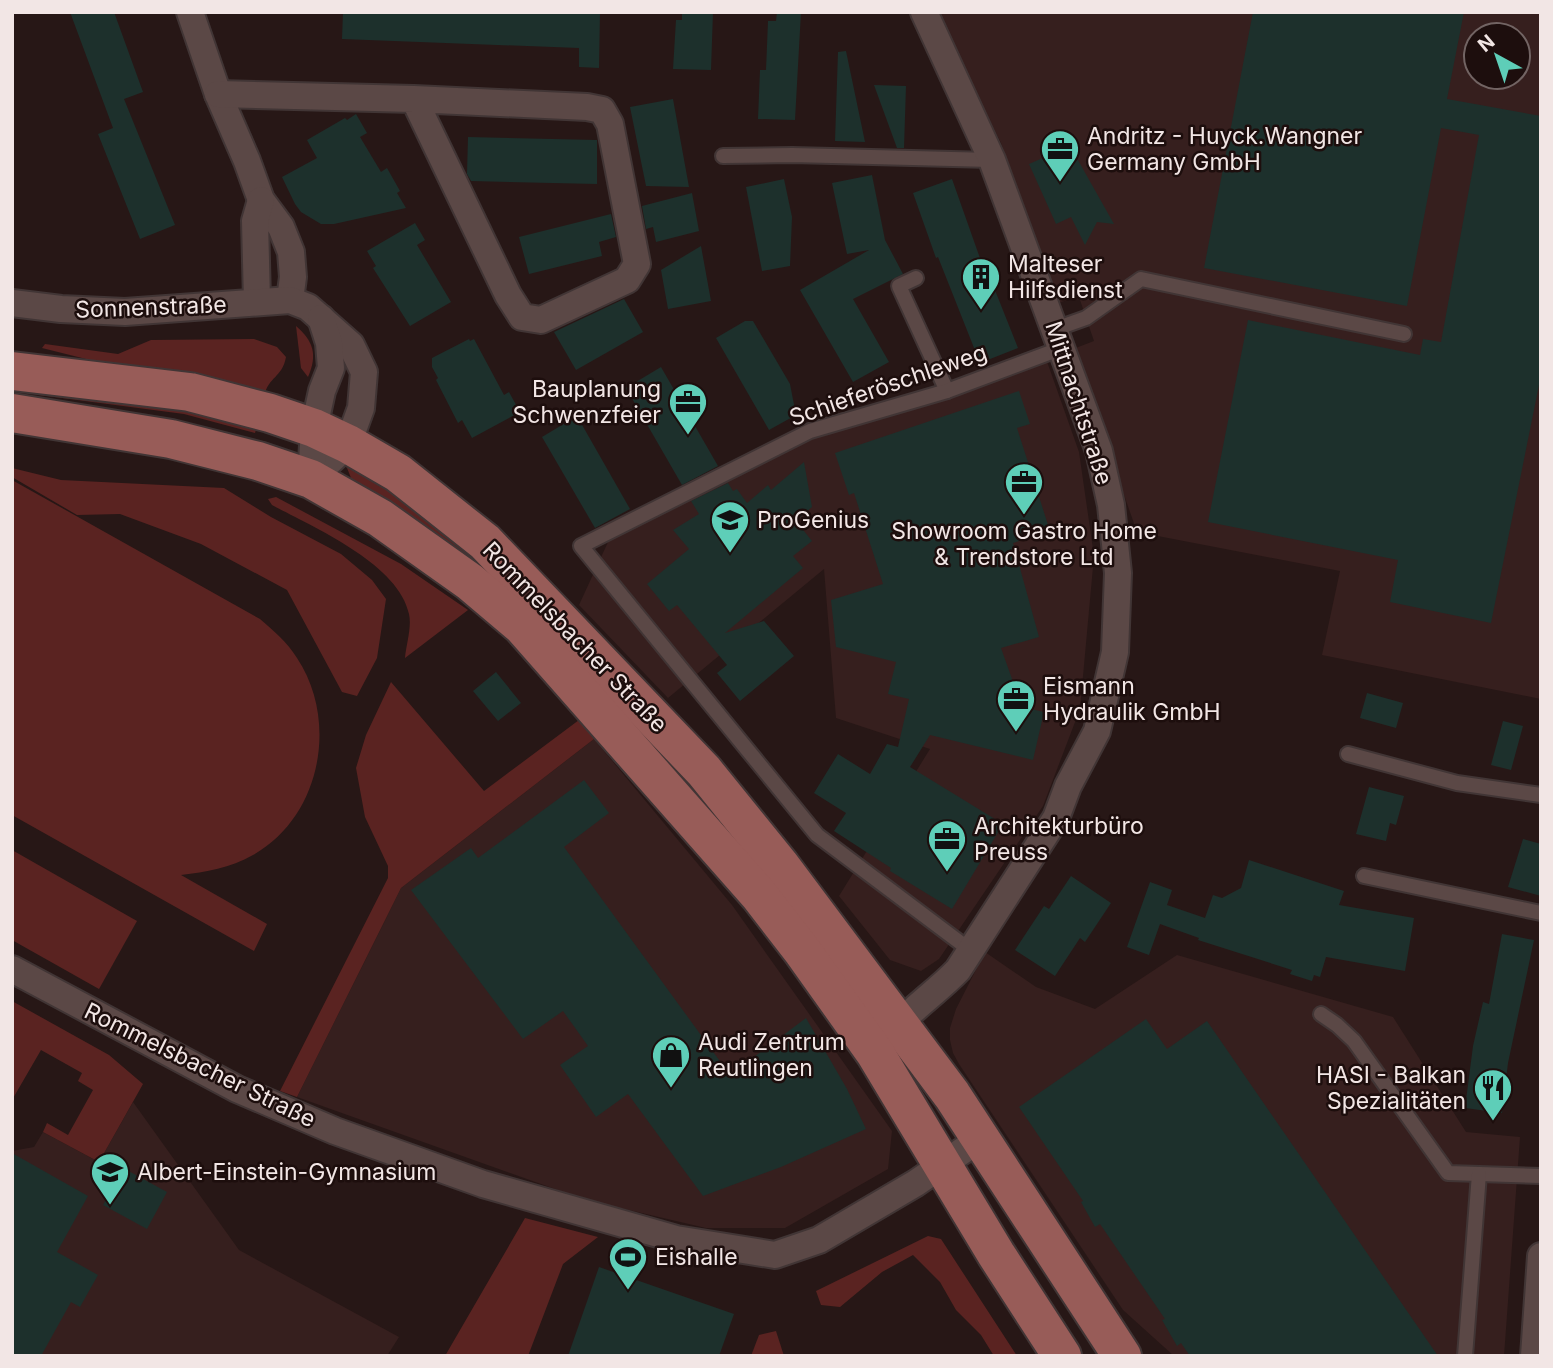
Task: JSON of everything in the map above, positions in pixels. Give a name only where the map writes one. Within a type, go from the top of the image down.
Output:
[{"type":"main road","name":"Rommelsbacher Straße","points":[[12,371],[190,391],[314,428],[398,473],[485,542],[704,771],[780,864],[900,1022],[981,1138],[1122,1356]]},
{"type":"main road","name":"Rommelsbacher Straße","points":[[12,413],[171,439],[258,461],[311,479],[380,518],[470,582],[522,626],[759,895],[875,1053],[996,1254],[1062,1356]]},
{"type":"street","points":[[190,12],[218,94],[261,200],[281,226],[291,252],[293,277],[290,300],[308,306],[351,345],[364,372],[361,408],[348,444],[311,479]]},
{"type":"street","name":"Mittnachtstraße","points":[[875,1053],[900,1022],[958,970],[1056,818],[1068,786],[1097,731],[1115,652],[1118,573],[1111,505],[1099,450],[992,160],[924,12]]},
{"type":"street","points":[[218,94],[414,99],[587,107],[602,110],[610,124],[637,264],[627,280],[541,320],[522,317],[508,295],[414,99]]},
{"type":"street","points":[[257,301],[255,221],[261,200]]},
{"type":"street","name":"Sonnenstraße","points":[[12,303],[125,312],[290,300]]},
{"type":"street","points":[[311,479],[314,428],[322,391],[331,368],[329,343],[321,317]]},
{"type":"street","name":"Rommelsbacher Straße","points":[[12,968],[237,1089],[327,1128],[483,1184],[676,1239],[775,1255],[819,1240],[916,1183],[981,1138]]},
{"type":"street","points":[[1534,1356],[1541,1256]]},
{"type":"lane","points":[[723,156],[992,160]]},
{"type":"lane","points":[[916,278],[899,286],[947,391]]},
{"type":"lane","name":"Schieferöschleweg","points":[[970,950],[817,835],[581,546],[810,431],[947,391],[1059,339],[1141,279],[1404,334]]},
{"type":"lane","points":[[1348,754],[1457,783],[1541,795]]},
{"type":"lane","points":[[1364,876],[1541,913]]},
{"type":"lane","points":[[1321,1014],[1354,1041],[1448,1173],[1541,1176]]},
{"type":"lane","points":[[1465,1356],[1479,1174]]},
{"type":"shaded area","points":[[936,12],[1541,12],[1541,699],[1322,655],[1340,571],[1137,532],[1073,349],[1094,341],[1079,297],[1057,303],[1001,143]]},
{"type":"shaded area","points":[[296,326],[312,348],[313,361],[308,377],[301,368]]},
{"type":"shaded area","points":[[254,339],[277,347],[286,357],[282,369],[269,384],[264,396],[42,348],[45,344],[118,354],[151,340]]},
{"type":"shaded area","points":[[1044,353],[1079,452],[1094,556],[1080,709],[1043,806],[939,959],[921,971],[890,960],[839,896],[930,749],[836,718],[824,569],[668,698],[579,605],[614,529],[810,432]]},
{"type":"shaded area","points":[[37,385],[258,423],[255,433],[184,414],[39,395]]},
{"type":"shaded area","points":[[345,463],[444,523],[659,739],[716,815],[711,817],[360,488],[351,478]]},
{"type":"shaded area","points":[[12,468],[61,480],[224,488],[271,517],[341,554],[372,580],[386,599],[377,658],[357,696],[342,692],[287,590],[201,544],[120,514],[77,515],[12,477]]},
{"type":"shaded area","points":[[12,480],[260,619],[289,647],[310,683],[317,710],[319,738],[316,766],[308,793],[294,817],[276,838],[253,855],[218,869],[181,875],[267,924],[254,951],[12,815]]},
{"type":"shaded area","points":[[276,497],[401,564],[468,610],[405,658],[409,614],[402,596],[389,579],[352,549],[272,505],[268,499]]},
{"type":"shaded area","points":[[391,682],[484,791],[579,720],[594,739],[401,888],[297,1097],[280,1091],[388,878],[388,866],[365,817],[356,768],[366,735]]},
{"type":"shaded area","points":[[594,739],[732,905],[892,1131],[888,1169],[785,1228],[706,1228],[586,1200],[297,1097],[401,888]]},
{"type":"shaded area","points":[[12,850],[137,921],[99,989],[12,940]]},
{"type":"shaded area","points":[[985,952],[1036,987],[1095,1009],[1177,955],[1393,1017],[1466,1132],[1520,1137],[1504,1356],[1174,1356],[1123,1310],[953,1053],[950,1028],[956,1009]]},
{"type":"shaded area","points":[[12,1001],[109,1055],[143,1084],[99,1162],[43,1132],[47,1123],[68,1135],[93,1090],[78,1081],[82,1073],[41,1050],[12,1100]]},
{"type":"shaded area","name":"Albert-Einstein-Gymnasium","points":[[133,1102],[239,1250],[399,1337],[387,1356],[12,1356],[12,1151],[34,1147],[43,1132],[99,1162]]},
{"type":"shaded area","points":[[525,1218],[598,1237],[563,1264],[528,1356],[445,1356]]},
{"type":"shaded area","points":[[928,1236],[941,1239],[1017,1356],[994,1356],[981,1335],[956,1310],[940,1282],[913,1255],[882,1272],[840,1307],[821,1305],[816,1291]]},
{"type":"shaded area","points":[[776,1331],[784,1356],[751,1356],[759,1335]]},
{"type":"building","points":[[70,12],[114,12],[143,92],[124,99],[175,225],[140,239],[98,134],[113,128]]},
{"type":"building","points":[[343,12],[600,12],[599,68],[579,67],[579,48],[342,39]]},
{"type":"building","points":[[682,12],[713,12],[711,70],[673,69],[676,20],[682,20]]},
{"type":"building","points":[[777,12],[801,12],[795,120],[758,119],[760,70],[766,70],[768,21],[776,21]]},
{"type":"building","points":[[1253,12],[1464,12],[1447,99],[1541,116],[1541,375],[1491,623],[1390,602],[1398,560],[1208,522],[1248,320],[1420,355],[1423,339],[1441,342],[1479,135],[1441,128],[1407,306],[1204,268]]},
{"type":"building","points":[[846,51],[865,142],[835,141],[838,52]]},
{"type":"building","points":[[874,85],[906,86],[904,148],[897,148]]},
{"type":"building","points":[[673,99],[689,187],[646,186],[630,107]]},
{"type":"building","points":[[356,114],[367,133],[360,137],[381,172],[387,168],[406,208],[334,224],[321,224],[301,212],[282,177],[317,158],[307,140]]},
{"type":"building","points":[[468,137],[597,140],[597,184],[471,181],[467,174]]},
{"type":"building","points":[[1070,146],[1114,224],[1097,222],[1085,245],[1071,217],[1056,224],[1029,164]]},
{"type":"building","points":[[872,175],[885,240],[903,274],[853,299],[889,362],[853,382],[800,290],[869,250],[847,254],[832,183]]},
{"type":"building","points":[[784,179],[792,217],[790,266],[762,271],[746,187]]},
{"type":"building","points":[[952,179],[981,261],[983,260],[1018,348],[980,363],[938,257],[936,258],[913,193]]},
{"type":"building","points":[[692,193],[699,231],[656,242],[653,227],[646,229],[642,206]]},
{"type":"building","points":[[611,214],[616,237],[599,242],[602,256],[529,274],[519,237]]},
{"type":"building","points":[[415,223],[425,240],[417,245],[451,302],[410,326],[373,268],[376,266],[367,251]]},
{"type":"building","points":[[701,246],[711,301],[668,309],[661,270]]},
{"type":"building","points":[[624,299],[643,332],[576,370],[554,332]]},
{"type":"building","points":[[745,321],[753,321],[790,384],[796,415],[769,430],[716,338]]},
{"type":"building","points":[[474,339],[504,395],[509,392],[520,412],[472,438],[462,420],[458,423],[432,367],[432,358]]},
{"type":"building","points":[[661,367],[718,466],[682,485],[626,388]]},
{"type":"building","points":[[1019,391],[1030,424],[1017,428],[1050,531],[1013,543],[1039,637],[1001,648],[1022,707],[1044,712],[1033,760],[930,735],[910,767],[1003,824],[952,909],[890,871],[891,868],[834,831],[846,813],[814,793],[838,754],[870,774],[887,744],[898,747],[909,699],[888,694],[896,662],[836,647],[831,600],[883,584],[854,493],[849,495],[835,453]]},
{"type":"building","points":[[577,416],[630,509],[595,528],[542,437]]},
{"type":"building","points":[[804,462],[812,507],[796,521],[812,541],[793,556],[803,568],[725,633],[764,621],[794,656],[740,701],[717,673],[727,665],[677,605],[669,611],[647,584],[689,549],[673,530],[699,514],[691,501],[728,483],[733,491],[737,489],[747,503],[768,485],[771,490]]},
{"type":"building","points":[[496,672],[521,703],[498,721],[473,691]]},
{"type":"building","points":[[1367,693],[1403,703],[1396,728],[1360,718]]},
{"type":"building","points":[[1503,721],[1523,726],[1511,770],[1491,765]]},
{"type":"building","points":[[584,780],[609,813],[564,847],[730,1075],[806,1018],[847,1089],[866,1129],[781,1167],[703,1196],[628,1094],[596,1117],[560,1065],[588,1046],[563,1011],[523,1039],[411,890],[471,848],[478,858]]},
{"type":"building","points":[[1369,787],[1404,796],[1396,825],[1390,823],[1386,841],[1356,834]]},
{"type":"building","points":[[1523,839],[1541,844],[1541,896],[1508,887]]},
{"type":"building","points":[[1249,860],[1344,891],[1339,905],[1414,918],[1405,971],[1326,957],[1320,977],[1314,975],[1312,981],[1290,974],[1292,970],[1198,940],[1199,938],[1160,924],[1149,955],[1127,947],[1150,882],[1172,890],[1167,905],[1205,918],[1213,895],[1222,898],[1241,888]]},
{"type":"building","points":[[1071,876],[1111,903],[1085,942],[1080,938],[1055,976],[1015,950],[1044,906],[1049,909]]},
{"type":"building","points":[[1502,934],[1534,940],[1508,1063],[1502,1113],[1465,1108],[1473,1046],[1483,1002],[1489,1004]]},
{"type":"building","points":[[1146,1019],[1167,1049],[1207,1021],[1438,1356],[1190,1356],[1181,1343],[1177,1346],[1162,1320],[1165,1319],[1100,1224],[1095,1227],[1081,1202],[1083,1201],[1019,1107]]},
{"type":"building","points":[[12,1153],[88,1196],[57,1252],[98,1275],[80,1307],[71,1302],[41,1356],[12,1356]]},
{"type":"building","points":[[123,1168],[167,1192],[147,1229],[103,1205]]},
{"type":"building","name":"Eishalle","points":[[599,1267],[734,1314],[719,1356],[568,1356]]},
{"type":"place","name":"Andritz - Huyck.Wangner Germany GmbH","points":[[1060,183]]},
{"type":"place","name":"Malteser Hilfsdienst","points":[[981,311]]},
{"type":"place","name":"Bauplanung Schwenzfeier","points":[[688,436]]},
{"type":"place","name":"Showroom Gastro Home & Trendstore Ltd","points":[[1024,516]]},
{"type":"place","name":"ProGenius","points":[[730,554]]},
{"type":"place","name":"Eismann Hydraulik GmbH","points":[[1016,733]]},
{"type":"place","name":"Architekturbüro Preuss","points":[[947,873]]},
{"type":"place","name":"Audi Zentrum Reutlingen","points":[[671,1089]]},
{"type":"place","name":"HASI - Balkan Spezialitäten","points":[[1493,1122]]},
{"type":"place","name":"Albert-Einstein-Gymnasium","points":[[110,1206]]},
{"type":"place","name":"Eishalle","points":[[628,1291]]}]
